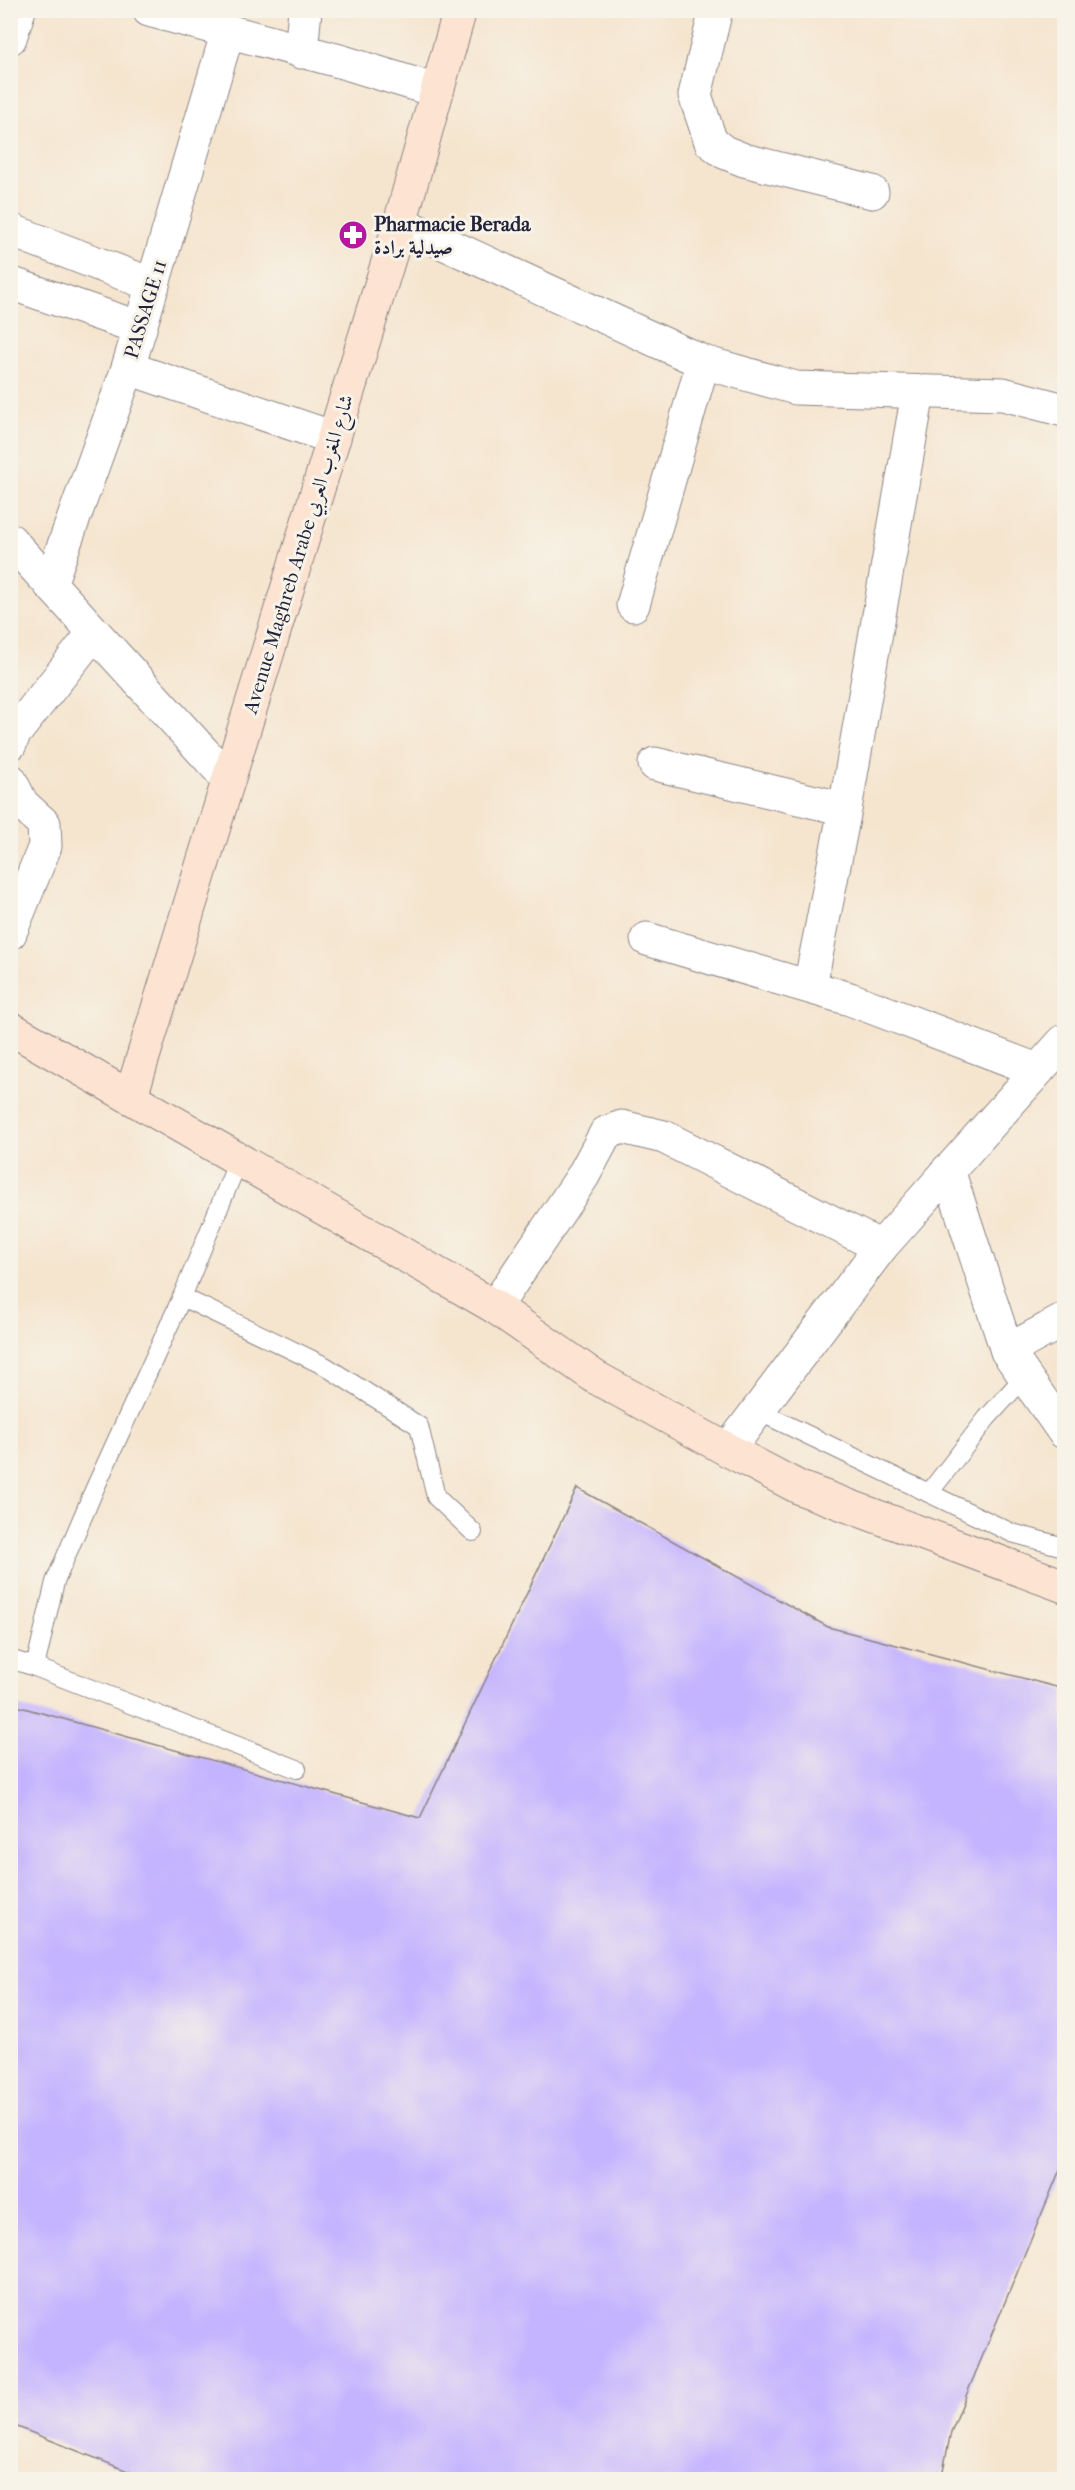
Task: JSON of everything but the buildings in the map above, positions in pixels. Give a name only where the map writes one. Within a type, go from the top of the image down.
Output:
[{"type":"street","points":[[10,38],[19,10]]},
{"type":"street","points":[[149,10],[437,91]]},
{"type":"street","points":[[301,52],[305,10]]},
{"type":"street","name":"Avenue Maghreb Arabe شارع المغرب العربي","points":[[131,1096],[400,224],[460,10]]},
{"type":"street","points":[[716,10],[695,95],[711,142],[724,152],[744,160],[872,192]]},
{"type":"street","name":"PASSAGE 11","points":[[50,584],[128,368],[228,31]]},
{"type":"street","points":[[400,224],[703,362],[796,388],[1003,394],[1065,410]]},
{"type":"street","points":[[10,230],[153,285]]},
{"type":"street","points":[[10,283],[140,328]]},
{"type":"street","points":[[633,605],[703,362]]},
{"type":"street","points":[[128,368],[334,438]]},
{"type":"street","points":[[810,986],[845,809],[918,393]]},
{"type":"street","points":[[10,540],[93,634],[228,779]]},
{"type":"street","points":[[10,744],[14,734],[93,634]]},
{"type":"street","points":[[655,764],[845,809]]},
{"type":"street","points":[[10,780],[22,804],[44,824],[45,846],[10,933]]},
{"type":"street","points":[[647,939],[810,986],[954,1036],[1037,1070]]},
{"type":"street","points":[[10,1028],[495,1307],[595,1377],[728,1450],[800,1488],[1065,1586]]},
{"type":"street","points":[[728,1450],[881,1248],[1065,1041]]},
{"type":"street","points":[[495,1307],[583,1176],[606,1133],[621,1127],[664,1137],[881,1248]]},
{"type":"street","points":[[948,1170],[1016,1363],[1065,1432]]},
{"type":"street","points":[[1016,1363],[1065,1320]]},
{"type":"lane","points":[[35,1667],[55,1582],[94,1488],[182,1297],[238,1159]]},
{"type":"lane","points":[[182,1297],[325,1366],[418,1426],[436,1497],[472,1532]]},
{"type":"lane","points":[[929,1492],[987,1418],[1016,1363]]},
{"type":"lane","points":[[758,1411],[1012,1533],[1065,1547]]},
{"type":"lane","points":[[10,1659],[297,1769]]},
{"type":"place","name":"Pharmacie Berada صيدلية برادة","points":[[353,235]]}]
